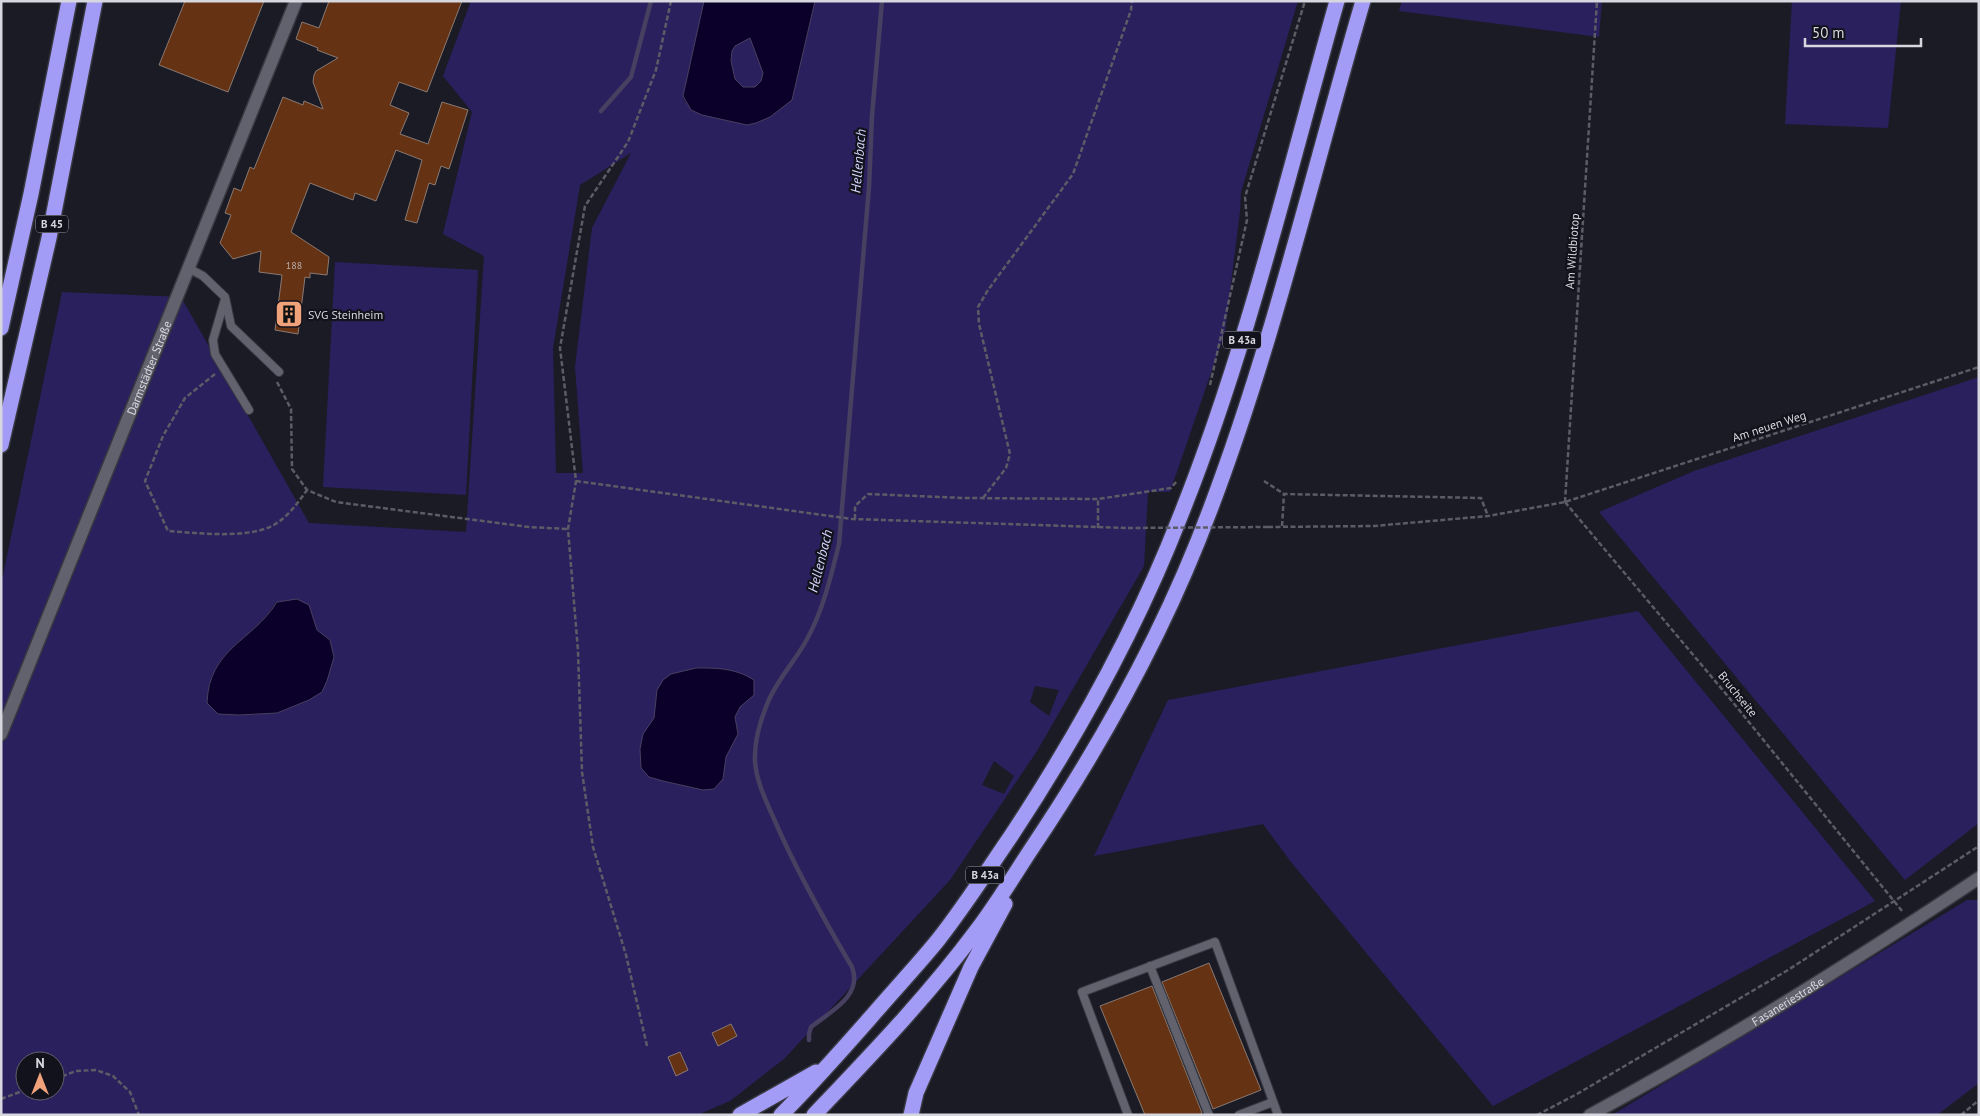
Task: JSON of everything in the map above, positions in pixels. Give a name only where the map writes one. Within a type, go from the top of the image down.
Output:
[{"type":"highway","name":"B 45","points":[[1,328],[31,194],[69,1]]},
{"type":"highway","name":"B 45","points":[[1,445],[47,246],[95,1]]},
{"type":"highway","name":"B 43a","points":[[781,1115],[830,1064],[939,939],[987,872],[1054,772],[1111,667],[1181,517],[1225,393],[1249,317],[1337,1]]},
{"type":"highway","name":"B 43a","points":[[814,1115],[888,1037],[979,928],[1076,783],[1134,681],[1178,588],[1210,511],[1271,331],[1363,1]]},
{"type":"highway","points":[[911,1115],[916,1093],[971,967],[1052,819]]},
{"type":"highway","points":[[740,1115],[830,1064]]},
{"type":"street","name":"Darmstädter Straße","points":[[1,734],[296,1]]},
{"type":"street","name":"Fasaneriestraße","points":[[1590,1115],[1682,1065],[1795,997],[1979,878]]},
{"type":"lane","points":[[188,268],[204,276],[225,297],[232,326],[279,372]]},
{"type":"lane","points":[[225,297],[213,340],[215,354],[249,410]]},
{"type":"lane","points":[[1128,1115],[1082,992],[1215,942],[1278,1115]]},
{"type":"lane","points":[[1150,966],[1209,1115]]},
{"type":"lane","points":[[1239,1115],[1273,1102]]},
{"type":"path","points":[[647,1046],[626,955],[593,846],[582,772],[578,651],[568,529],[576,481],[560,348],[586,206],[628,142],[656,70],[671,1]]},
{"type":"path","points":[[983,498],[1006,468],[1010,454],[979,324],[978,307],[988,290],[1073,174],[1128,19],[1132,1]]},
{"type":"path","points":[[1209,391],[1247,220],[1245,197],[1305,1]]},
{"type":"path","name":"Am Wildbiotop","points":[[1565,502],[1597,1]]},
{"type":"path","name":"Am neuen Weg","points":[[576,481],[853,519],[1098,528],[1374,526],[1488,516],[1565,502],[1979,367]]},
{"type":"path","points":[[224,368],[185,398],[163,436],[145,481],[168,531],[238,534],[271,526],[292,510],[307,490]]},
{"type":"path","points":[[279,372],[276,382],[291,409],[292,469],[307,490],[336,502],[529,527],[568,529]]},
{"type":"path","points":[[853,519],[855,506],[868,494],[1098,499],[1172,488],[1180,476]]},
{"type":"path","points":[[1264,481],[1284,494],[1481,498],[1488,516]]},
{"type":"path","points":[[1282,526],[1284,494]]},
{"type":"path","points":[[1098,499],[1098,528]]},
{"type":"path","name":"Bruchseite","points":[[1565,502],[1731,700],[1894,901]]},
{"type":"path","points":[[1536,1115],[1577,1094],[1788,970],[1979,846]]},
{"type":"path","points":[[65,1075],[76,1071],[96,1070],[113,1076],[130,1092],[139,1115]]},
{"type":"path","points":[[1,1098],[15,1093]]},
{"type":"path","points":[[1960,1115],[1979,1100]]},
{"type":"shaded area","points":[[471,1],[704,1],[683,97],[685,102],[703,115],[800,66],[815,1],[1298,1],[1241,192],[1225,332],[1170,492],[1148,492],[1144,566],[1037,751],[950,880],[784,1059],[730,1101],[697,1115],[1,1115],[1,585],[62,292],[181,297],[309,523],[466,532],[484,256],[443,234],[472,112],[443,76]],"holes":[[[631,153],[592,228],[575,367],[583,473],[556,473],[553,348],[580,185]],[[276,602],[309,606],[317,630],[330,640],[309,700],[276,713],[219,714],[207,703],[215,670],[223,657],[266,616]],[[1035,686],[1059,690],[1049,716],[1030,702]],[[994,761],[1014,776],[1004,794],[982,785]]]},
{"type":"shaded area","points":[[704,1],[815,1],[792,100],[770,117],[747,125],[702,115],[691,110],[683,96]],"holes":[[[750,38],[763,73],[761,81],[755,87],[743,87],[735,79],[731,61],[732,51],[735,46]]]},
{"type":"shaded area","points":[[1402,1],[1602,1],[1599,37],[1399,11]]},
{"type":"shaded area","points":[[1792,1],[1901,1],[1888,128],[1785,124]]},
{"type":"shaded area","points":[[751,37],[763,73],[761,81],[755,87],[743,87],[735,79],[731,61],[732,51],[735,46]]},
{"type":"shaded area","points":[[335,262],[478,270],[466,495],[323,487]]},
{"type":"shaded area","points":[[1979,377],[1979,823],[1905,880],[1599,512],[1694,471]]},
{"type":"shaded area","points":[[297,599],[309,605],[317,630],[330,640],[334,657],[322,692],[309,700],[277,713],[218,714],[207,703],[215,670],[223,657],[267,616],[277,602]]},
{"type":"shaded area","points":[[1638,611],[1875,901],[1493,1106],[1291,862],[1263,824],[1094,856],[1168,700]]},
{"type":"shaded area","points":[[696,668],[733,671],[754,680],[754,695],[740,707],[735,717],[738,734],[726,757],[723,779],[714,789],[703,790],[649,777],[641,768],[640,749],[643,734],[654,718],[657,690],[663,680],[671,674]]},
{"type":"shaded area","points":[[1967,900],[1979,900],[1979,1083],[1937,1115],[1612,1115]]},
{"type":"building","points":[[185,1],[264,1],[228,92],[159,65]]},
{"type":"building","points":[[329,1],[462,1],[427,92],[399,82],[390,105],[409,113],[400,134],[428,144],[442,102],[468,110],[449,169],[441,166],[435,185],[429,183],[417,223],[405,220],[422,160],[396,150],[376,201],[355,193],[353,200],[310,183],[291,232],[329,257],[327,275],[310,273],[310,278],[305,277],[298,334],[275,330],[282,275],[259,272],[261,251],[233,259],[220,243],[231,215],[225,213],[234,188],[241,191],[250,167],[254,169],[283,97],[303,105],[304,101],[323,109],[313,82],[314,75],[316,71],[338,58],[296,39],[302,22],[319,28]]},
{"type":"building","points":[[1209,963],[1261,1090],[1213,1109],[1162,982]]},
{"type":"building","points":[[1152,986],[1202,1113],[1199,1115],[1145,1115],[1100,1006]]},
{"type":"building","points":[[731,1024],[737,1036],[718,1046],[712,1033]]},
{"type":"building","points":[[680,1052],[688,1070],[676,1076],[668,1057]]},
{"type":"waterway","points":[[601,111],[631,77],[651,1]]},
{"type":"waterway","name":"Hellenbach","points":[[809,1040],[811,1027],[836,1009],[849,995],[854,977],[852,967],[820,912],[782,838],[757,776],[755,746],[762,716],[768,702],[776,686],[806,641],[817,618],[826,593],[839,544],[869,187],[872,116],[882,1]]},
{"type":"place","name":"SVG Steinheim","points":[[289,314]]}]
